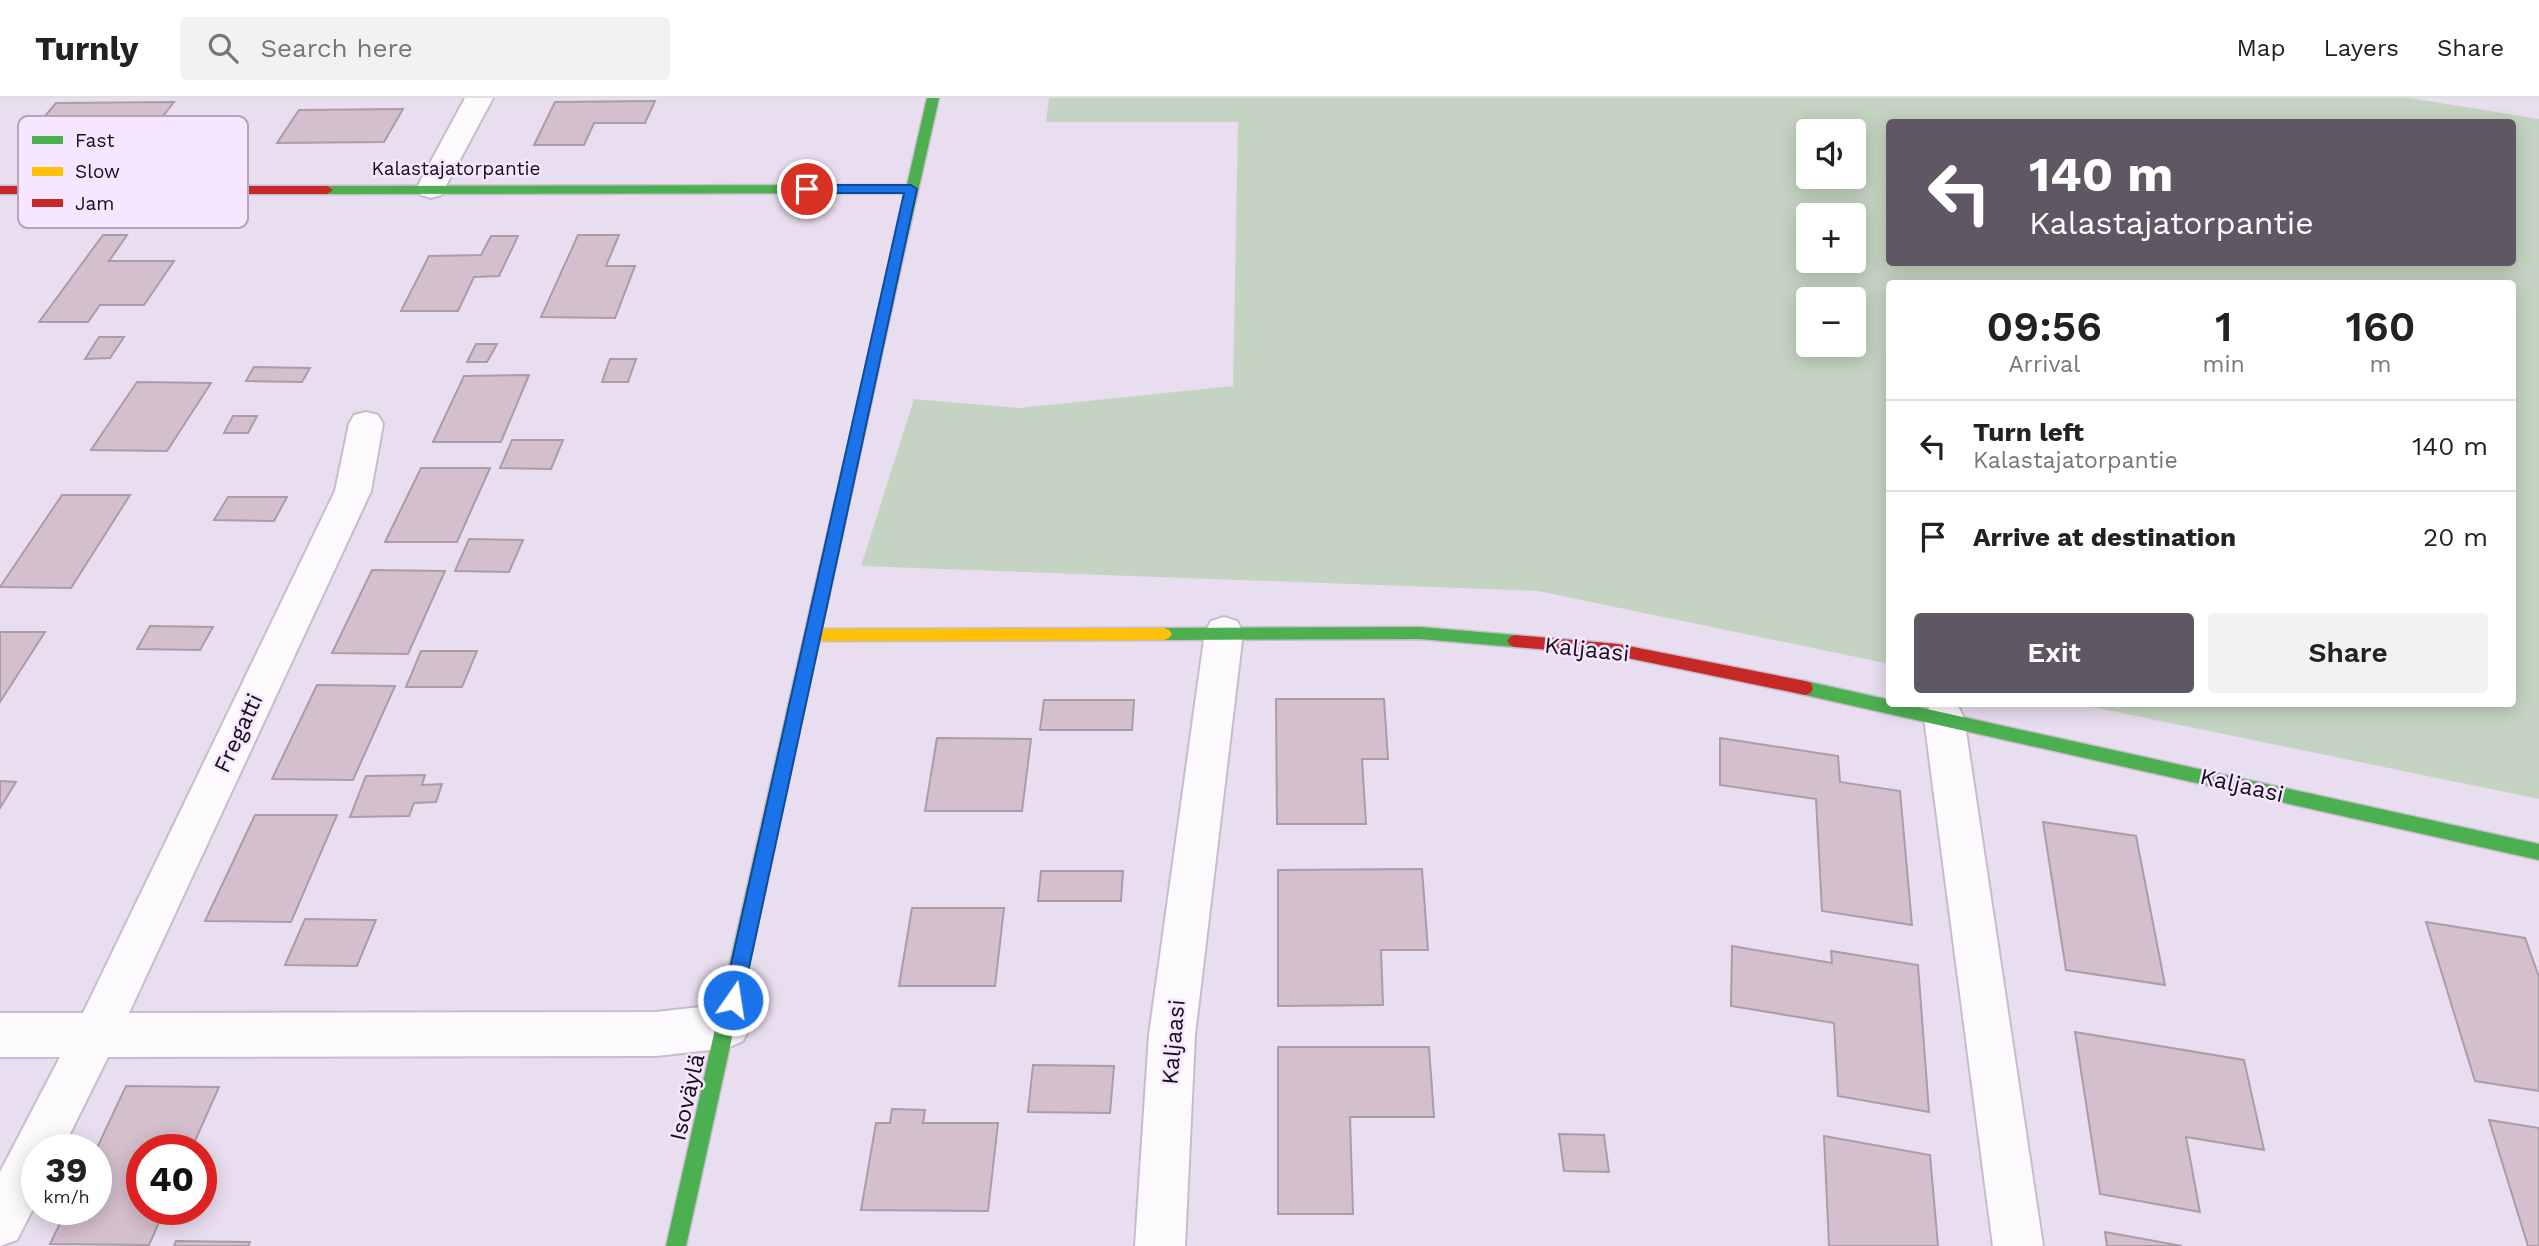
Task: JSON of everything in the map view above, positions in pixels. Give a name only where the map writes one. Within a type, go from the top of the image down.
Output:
[{"type":"street","points":[[431,190],[479,98]]},
{"type":"street","name":"Isoväylä","points":[[676,1246],[933,98]]},
{"type":"street","name":"Kalastajatorpantie","points":[[248,190],[911,189]]},
{"type":"street","name":"Kalastajatorpantie","points":[[0,190],[18,190]]},
{"type":"street","name":"Fregatti","points":[[45,1134],[353,491],[366,424]]},
{"type":"street","name":"Kaljaasi","points":[[1160,1246],[1172,1035],[1224,632]]},
{"type":"street","name":"Kaljaasi","points":[[814,635],[1420,633],[1618,650],[1886,706]]},
{"type":"street","name":"Kaljaasi","points":[[1891,707],[2539,852]]},
{"type":"street","points":[[1944,718],[2018,1246]]},
{"type":"street","points":[[0,1035],[656,1034],[727,1026]]},
{"type":"street","name":"Fregatti","points":[[0,1223],[21,1182]]},
{"type":"green space","points":[[1049,98],[2410,98],[2539,119],[2539,799],[2093,707],[2516,707],[2516,280],[1886,280],[1886,663],[1538,591],[861,566],[914,399],[1019,408],[1233,386],[1238,122],[1046,122]]},
{"type":"building","points":[[655,101],[645,123],[594,123],[584,145],[534,145],[555,102]]},
{"type":"building","points":[[174,102],[163,116],[45,116],[56,103]]},
{"type":"building","points":[[403,109],[384,142],[277,143],[299,110]]},
{"type":"building","points":[[103,235],[127,235],[109,261],[174,261],[144,305],[100,305],[88,322],[39,322]]},
{"type":"building","points":[[578,235],[619,235],[606,266],[635,266],[615,318],[541,317]]},
{"type":"building","points":[[491,236],[518,236],[499,276],[474,277],[458,311],[401,311],[429,256],[481,255]]},
{"type":"building","points":[[99,337],[124,337],[110,358],[85,359]]},
{"type":"building","points":[[476,344],[497,344],[487,362],[467,362]]},
{"type":"building","points":[[610,359],[636,359],[628,382],[602,382]]},
{"type":"building","points":[[254,367],[310,368],[302,382],[246,381]]},
{"type":"building","points":[[529,375],[501,442],[433,442],[464,376]]},
{"type":"building","points":[[137,382],[211,383],[167,451],[91,450]]},
{"type":"building","points":[[233,416],[257,416],[248,433],[224,433]]},
{"type":"building","points":[[512,440],[563,440],[551,469],[500,468]]},
{"type":"building","points":[[421,468],[490,468],[457,542],[385,542]]},
{"type":"building","points":[[62,495],[130,495],[71,588],[0,587]]},
{"type":"building","points":[[228,497],[287,497],[274,521],[214,520]]},
{"type":"building","points":[[469,539],[523,540],[509,572],[455,571]]},
{"type":"building","points":[[372,570],[445,571],[408,654],[332,653]]},
{"type":"building","points":[[150,626],[213,627],[200,650],[137,649]]},
{"type":"building","points":[[0,632],[45,632],[0,702]]},
{"type":"building","points":[[421,651],[477,651],[462,687],[406,687]]},
{"type":"building","points":[[317,685],[395,686],[353,780],[272,779]]},
{"type":"building","points":[[1276,699],[1384,699],[1388,759],[1362,759],[1366,824],[1277,824]]},
{"type":"building","points":[[1044,700],[1134,700],[1132,730],[1040,730]]},
{"type":"building","points":[[937,738],[1031,739],[1022,811],[925,811]]},
{"type":"building","points":[[1720,738],[1838,756],[1840,782],[1900,791],[1912,925],[1822,911],[1816,799],[1720,785]]},
{"type":"building","points":[[425,775],[422,785],[442,784],[436,802],[414,803],[409,816],[350,817],[366,776]]},
{"type":"building","points":[[0,781],[16,782],[0,808]]},
{"type":"building","points":[[255,815],[337,815],[291,922],[205,921]]},
{"type":"building","points":[[2043,822],[2136,836],[2165,985],[2066,970]]},
{"type":"building","points":[[1422,869],[1428,950],[1381,950],[1383,1005],[1278,1006],[1278,870]]},
{"type":"building","points":[[1041,871],[1123,871],[1121,901],[1038,901]]},
{"type":"building","points":[[912,908],[1004,908],[995,986],[899,986]]},
{"type":"building","points":[[305,919],[376,920],[357,966],[285,965]]},
{"type":"building","points":[[2426,922],[2525,938],[2539,977],[2539,1091],[2475,1081]]},
{"type":"building","points":[[1732,946],[1832,963],[1831,951],[1918,965],[1929,1112],[1838,1096],[1834,1023],[1731,1006]]},
{"type":"building","points":[[2075,1032],[2244,1060],[2264,1150],[2186,1137],[2200,1212],[2100,1194]]},
{"type":"building","points":[[1278,1047],[1429,1047],[1434,1117],[1350,1117],[1353,1214],[1278,1214]]},
{"type":"building","points":[[1033,1065],[1114,1066],[1110,1113],[1028,1112]]},
{"type":"building","points":[[126,1086],[219,1087],[198,1134],[126,1134],[126,1225],[158,1225],[149,1245],[50,1244],[59,1225],[112,1225],[112,1134],[104,1134]]},
{"type":"building","points":[[892,1109],[925,1110],[923,1123],[998,1123],[988,1211],[861,1210],[876,1123],[890,1123]]},
{"type":"building","points":[[2489,1120],[2539,1128],[2539,1246],[2528,1246]]},
{"type":"building","points":[[1559,1134],[1604,1135],[1609,1172],[1564,1171]]},
{"type":"building","points":[[1824,1136],[1930,1155],[1938,1246],[1829,1246]]},
{"type":"building","points":[[2105,1232],[2182,1246],[2107,1246]]},
{"type":"building","points":[[176,1241],[250,1242],[248,1246],[174,1246]]},
{"type":"traffic: fast","points":[[894,271],[933,98]]},
{"type":"traffic: fast","points":[[327,190],[911,189]]},
{"type":"traffic: fast","points":[[676,1246],[823,587]]},
{"type":"traffic: fast","points":[[1164,634],[1420,633],[1515,641]]},
{"type":"traffic: fast","points":[[1805,688],[1886,706]]},
{"type":"traffic: fast","points":[[1890,707],[2539,852]]},
{"type":"traffic: slow","points":[[823,587],[894,271]]},
{"type":"traffic: slow","points":[[815,635],[1164,634]]},
{"type":"traffic: jam","points":[[0,190],[18,190]]},
{"type":"traffic: jam","points":[[248,190],[327,190]]},
{"type":"traffic: jam","points":[[1515,641],[1618,650],[1805,688]]},
{"type":"route","points":[[733,1000],[911,189],[807,189]]}]
